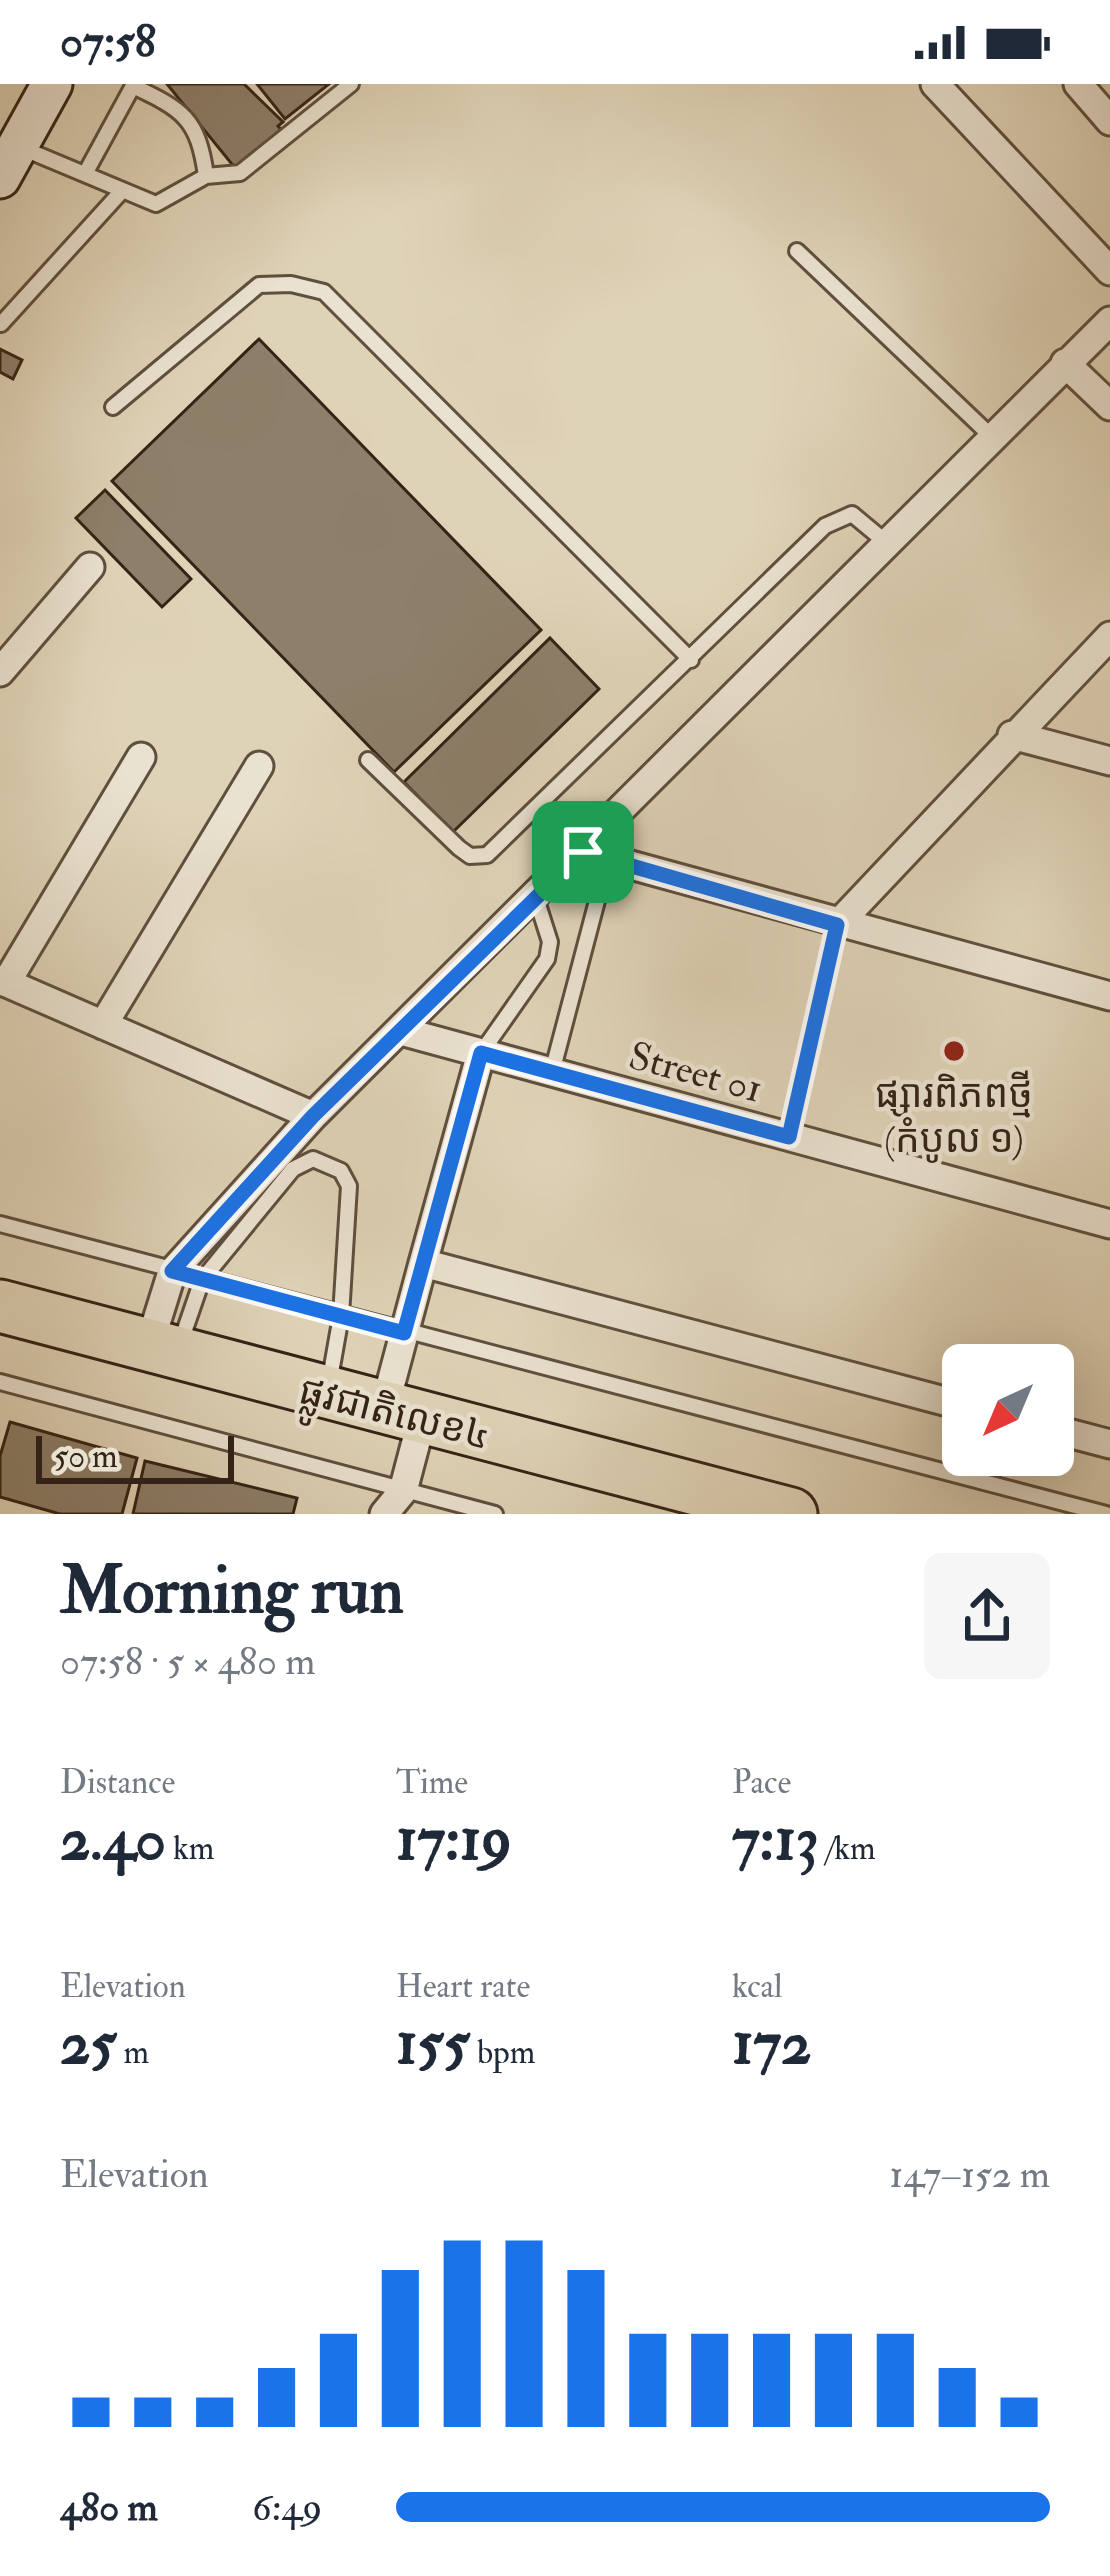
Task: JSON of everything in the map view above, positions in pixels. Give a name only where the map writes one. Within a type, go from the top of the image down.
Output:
[{"type":"highway","name":"ផ្លូវជាតិលេខ៤","points":[[0,1306],[791,1514]]},
{"type":"street","points":[[9,162],[52,84]]},
{"type":"street","points":[[935,84],[1110,271]]},
{"type":"street","points":[[1078,84],[1110,121]]},
{"type":"street","points":[[162,1352],[172,1271],[313,1116],[536,898],[596,855],[888,544],[1110,321]]},
{"type":"street","points":[[1065,363],[1110,406]]},
{"type":"street","points":[[0,672],[90,567]]},
{"type":"street","points":[[837,925],[1110,636]]},
{"type":"street","points":[[1012,735],[1110,760]]},
{"type":"street","points":[[141,758],[3,982],[313,1116]]},
{"type":"street","points":[[103,1024],[259,766]]},
{"type":"street","points":[[596,855],[837,925],[1110,996]]},
{"type":"street","name":"Street 01","points":[[401,1030],[1110,1225]]},
{"type":"street","points":[[384,1514],[403,1490],[404,1333],[481,1053]]},
{"type":"street","points":[[423,1263],[942,1400]]},
{"type":"street","points":[[1074,1435],[1110,1444]]},
{"type":"lane","points":[[9,162],[85,174],[156,204],[206,176],[241,172],[351,84]]},
{"type":"lane","points":[[85,174],[134,85],[179,108],[201,138],[206,176]]},
{"type":"lane","points":[[1,324],[121,192]]},
{"type":"lane","points":[[797,251],[992,437]]},
{"type":"lane","points":[[113,407],[259,285],[291,284],[324,292],[691,660]]},
{"type":"lane","points":[[368,760],[459,848],[470,856],[487,855],[838,516],[851,514],[888,544]]},
{"type":"lane","points":[[552,1072],[596,855]]},
{"type":"lane","points":[[481,1053],[547,959],[550,941],[536,898]]},
{"type":"lane","points":[[789,1137],[837,925]]},
{"type":"lane","points":[[162,1352],[202,1280],[293,1169],[313,1159],[340,1171],[350,1186],[341,1316],[327,1395]]},
{"type":"lane","points":[[0,1223],[202,1280],[1106,1514]]},
{"type":"lane","points":[[0,1382],[495,1514]]},
{"type":"building","points":[[167,84],[244,84],[283,122],[278,126],[282,131],[235,168]]},
{"type":"building","points":[[257,84],[329,84],[285,119]]},
{"type":"building","points":[[259,339],[541,630],[394,772],[112,481]]},
{"type":"building","points":[[0,349],[22,360],[13,379],[0,372]]},
{"type":"building","points":[[105,490],[191,579],[162,607],[76,518]]},
{"type":"building","points":[[550,638],[599,689],[453,832],[404,782]]},
{"type":"building","points":[[10,1422],[137,1458],[122,1514],[60,1514],[0,1497],[0,1456]]},
{"type":"building","points":[[145,1461],[297,1498],[293,1514],[133,1514]]},
{"type":"place","name":"ផ្សារពិភពថ្មី (កំបូល ១)","points":[[954,1051]]},
{"type":"route","points":[[583,852],[837,925],[789,1137],[481,1053],[404,1333],[172,1271],[313,1116],[583,852]]}]
